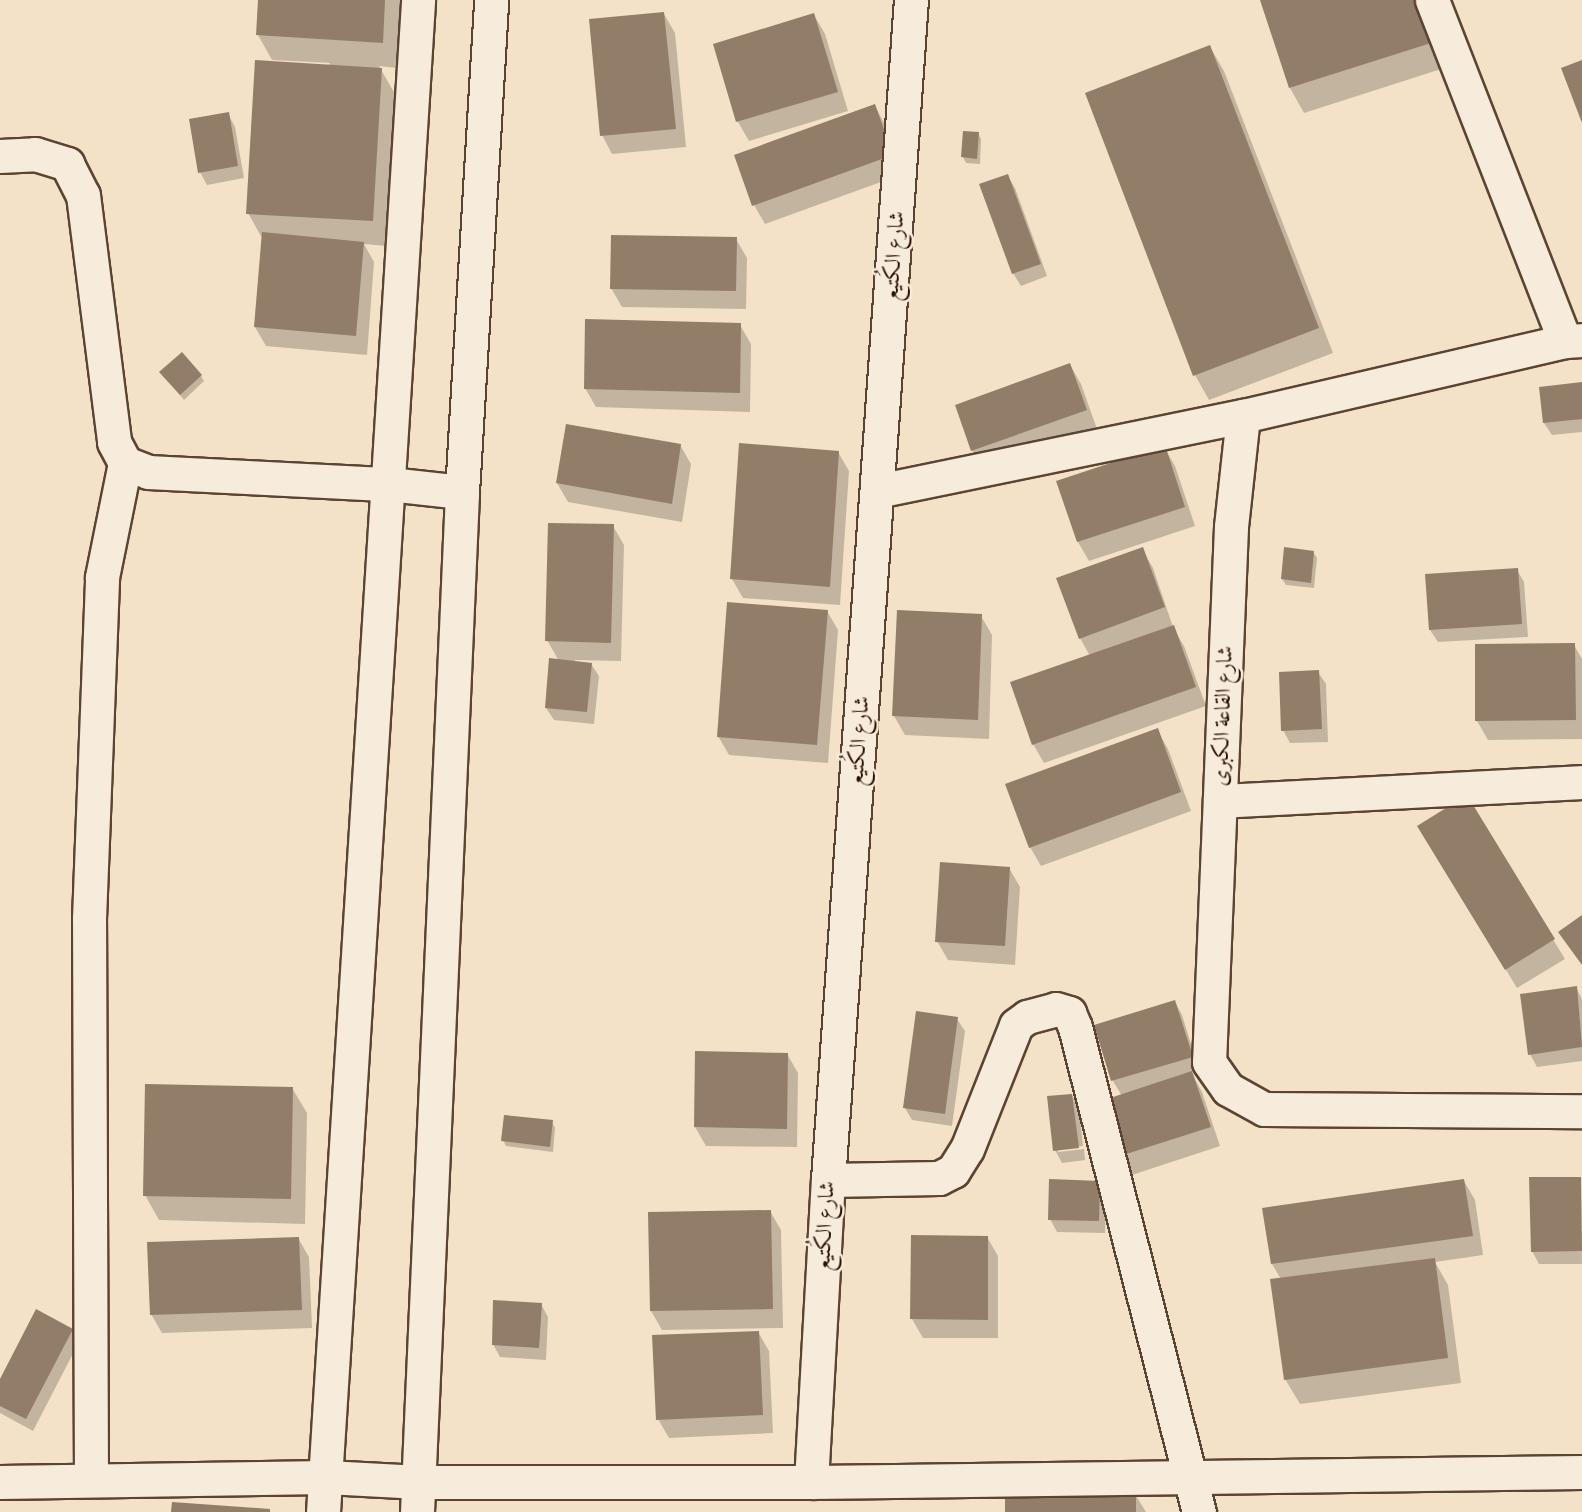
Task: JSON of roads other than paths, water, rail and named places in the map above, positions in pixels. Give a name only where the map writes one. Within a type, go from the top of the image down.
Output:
[{"type":"street","points":[[323,1512],[418,0]]},
{"type":"street","points":[[419,1497],[462,492],[491,0]]},
{"type":"street","name":"شارع الكُتيع","points":[[811,1482],[828,1179],[911,0]]},
{"type":"street","points":[[877,491],[1244,416],[1573,341],[1432,0]]},
{"type":"street","points":[[0,156],[35,154],[67,164],[83,195],[114,442],[125,463],[102,577],[89,919],[91,1480]]},
{"type":"street","name":"شارع القاعة الكبرى","points":[[1244,416],[1231,527],[1209,1062],[1228,1089],[1264,1109],[1582,1112]]},
{"type":"street","points":[[125,463],[148,472],[389,484],[462,492]]},
{"type":"street","points":[[1220,801],[1582,782]]},
{"type":"street","points":[[828,1179],[939,1178],[953,1171],[967,1149],[1017,1025],[1027,1017],[1056,1009],[1069,1013],[1075,1027],[1199,1512]]},
{"type":"street","points":[[0,1482],[327,1477],[419,1497],[811,1482],[1582,1472]]}]
